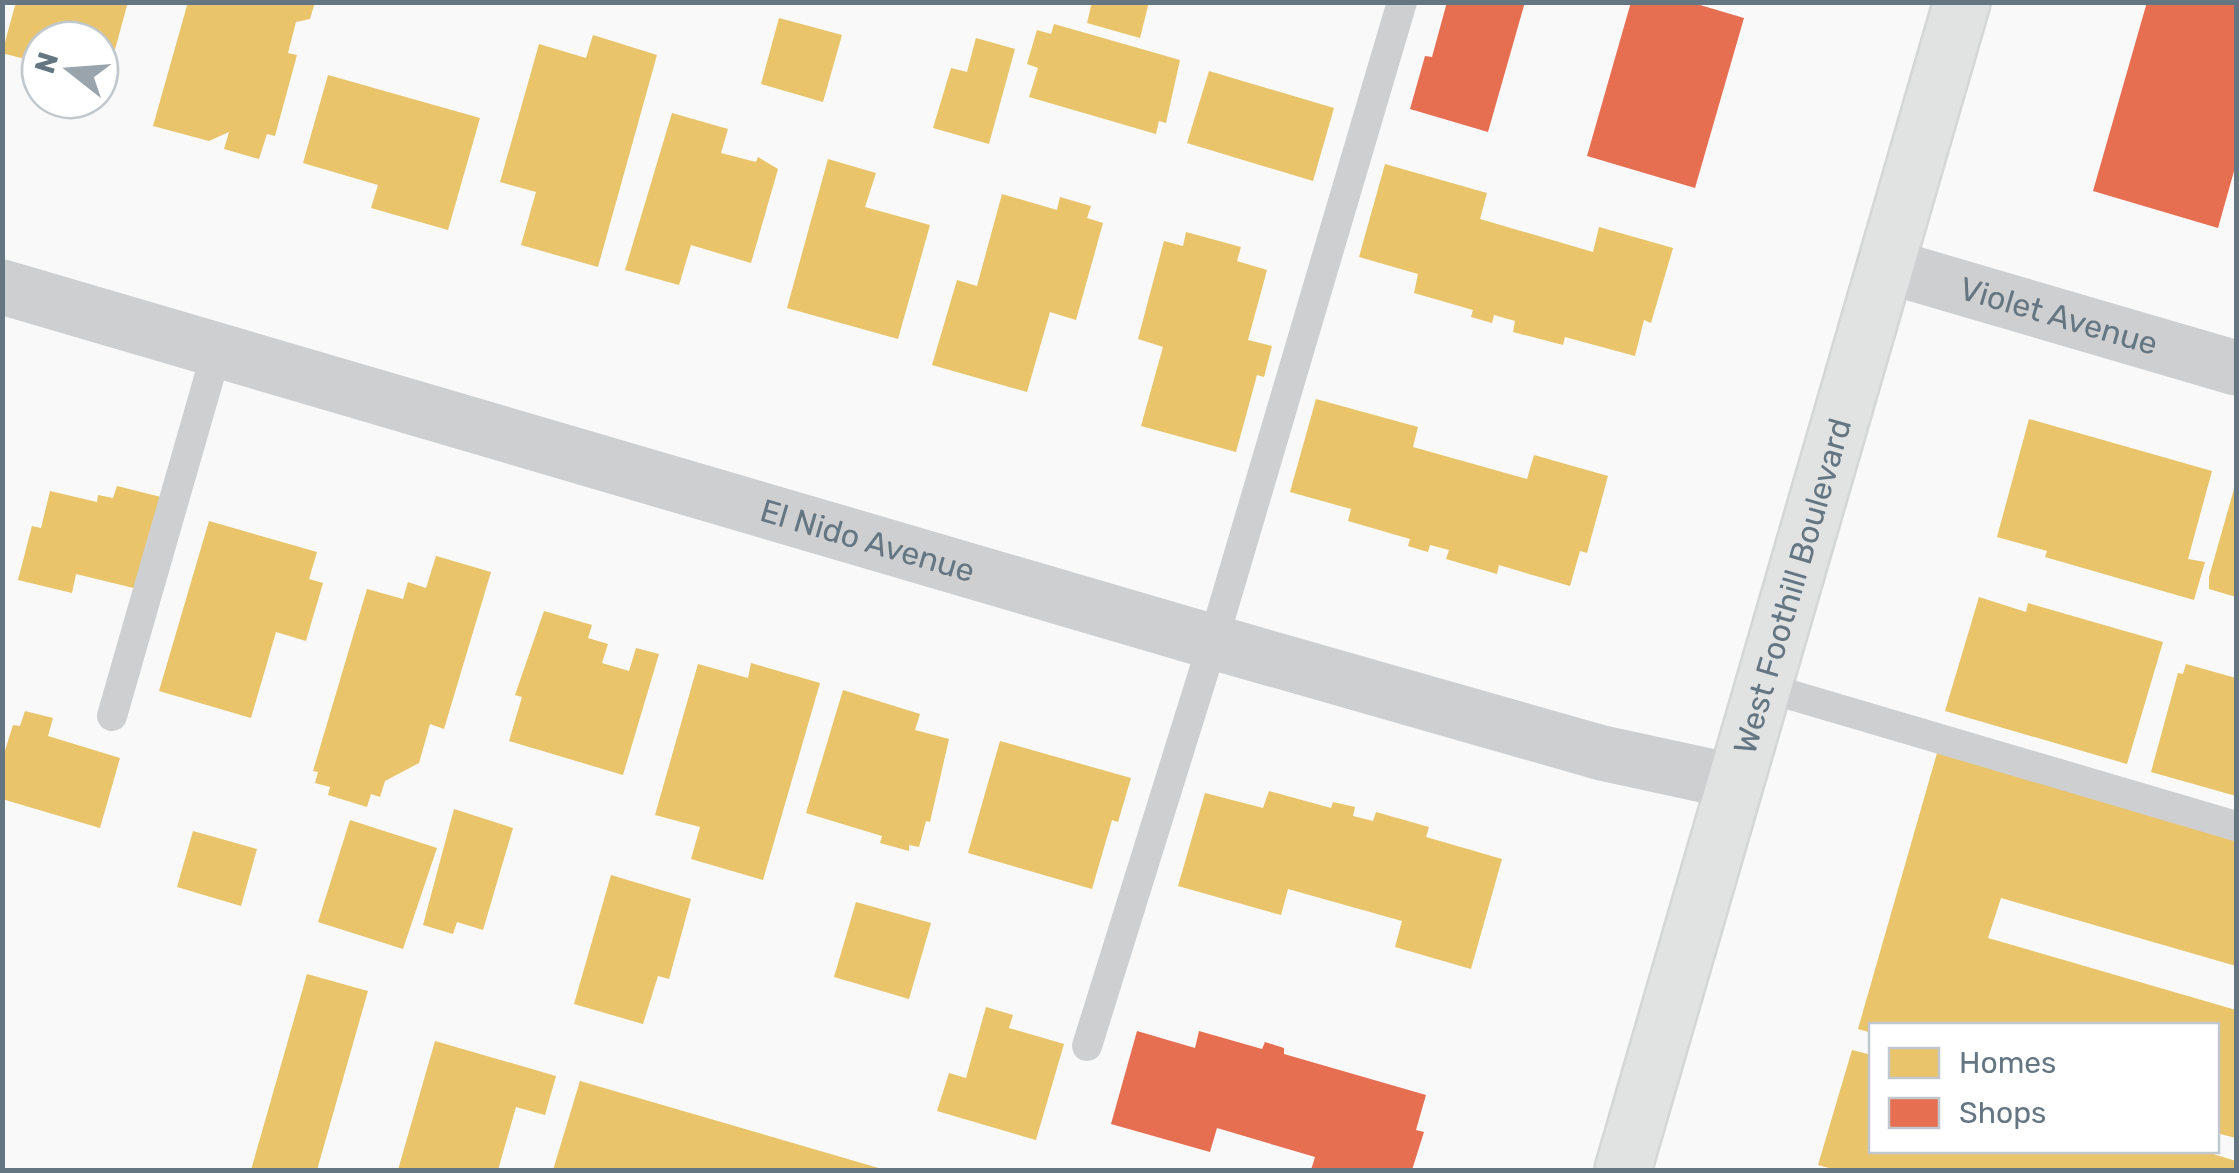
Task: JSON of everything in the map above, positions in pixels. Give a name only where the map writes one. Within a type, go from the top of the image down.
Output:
[{"type":"main road","name":"West Foothill Boulevard","points":[[1623,1170],[1962,2]]},
{"type":"street","name":"Violet Avenue","points":[[1884,265],[2236,368]]},
{"type":"street","name":"El Nido Avenue","points":[[2,287],[1213,642],[1602,753],[1736,782]]},
{"type":"lane","points":[[1087,1046],[1213,642],[1402,2]]},
{"type":"lane","points":[[112,716],[217,350]]},
{"type":"lane","points":[[1764,687],[2236,826]]},
{"type":"building: Homes","points":[[16,2],[128,2],[120,31],[120,20],[20,20],[20,58],[2,53]]},
{"type":"building: Homes","points":[[188,2],[315,2],[310,19],[296,22],[288,53],[297,55],[275,136],[267,134],[259,159],[224,149],[229,132],[209,141],[153,126]]},
{"type":"building: Homes","points":[[1092,2],[1149,2],[1140,38],[1087,23]]},
{"type":"building: Homes","points":[[779,18],[842,35],[823,102],[761,84]]},
{"type":"building: Homes","points":[[1054,24],[1180,60],[1166,123],[1159,121],[1156,134],[1029,97],[1038,68],[1027,64],[1037,30],[1051,34]]},
{"type":"building: Homes","points":[[593,35],[657,55],[598,267],[521,245],[536,192],[500,182],[539,44],[586,58]]},
{"type":"building: Homes","points":[[976,38],[1015,49],[989,144],[933,128],[951,68],[967,72]]},
{"type":"building: Homes","points":[[1209,71],[1334,108],[1313,181],[1187,143]]},
{"type":"building: Homes","points":[[328,75],[480,118],[448,230],[371,208],[378,185],[303,163]]},
{"type":"building: Homes","points":[[672,113],[728,129],[721,153],[756,162],[758,157],[778,169],[751,263],[691,245],[679,285],[625,270]]},
{"type":"building: Homes","points":[[828,159],[876,173],[865,207],[930,225],[898,339],[787,308]]},
{"type":"building: Homes","points":[[1385,164],[1487,193],[1480,219],[1593,252],[1599,227],[1673,248],[1651,323],[1644,320],[1635,356],[1565,337],[1563,345],[1513,332],[1515,321],[1494,315],[1492,323],[1471,317],[1473,310],[1414,293],[1418,274],[1359,257]]},
{"type":"building: Homes","points":[[1002,194],[1057,210],[1060,197],[1091,206],[1087,218],[1103,223],[1076,320],[1050,312],[1027,392],[932,365],[957,280],[977,286]]},
{"type":"building: Homes","points":[[1186,232],[1241,247],[1237,261],[1267,270],[1248,340],[1272,346],[1264,377],[1257,375],[1236,452],[1141,426],[1163,347],[1138,339],[1164,241],[1183,246]]},
{"type":"building: Homes","points":[[1316,399],[1418,427],[1413,447],[1527,479],[1534,455],[1608,476],[1587,553],[1580,551],[1570,586],[1499,565],[1497,574],[1446,559],[1449,550],[1430,545],[1428,552],[1408,546],[1410,539],[1348,521],[1351,509],[1290,492]]},
{"type":"building: Homes","points":[[2029,419],[2212,471],[2188,559],[2205,562],[2194,600],[2045,557],[2047,551],[1997,537]]},
{"type":"building: Homes","points":[[2236,482],[2236,597],[2209,589],[2209,577]]},
{"type":"building: Homes","points":[[117,486],[169,499],[146,591],[76,574],[72,593],[18,580],[32,526],[41,528],[50,491],[97,502],[98,495],[113,498]]},
{"type":"building: Homes","points":[[209,521],[317,552],[309,579],[323,583],[306,641],[276,632],[251,718],[159,691]]},
{"type":"building: Homes","points":[[436,556],[491,572],[444,729],[430,724],[419,763],[385,781],[380,797],[371,794],[367,807],[328,795],[330,787],[315,783],[318,772],[313,771],[367,589],[403,599],[408,582],[426,588]]},
{"type":"building: Homes","points":[[1979,597],[2026,612],[2028,603],[2163,642],[2127,764],[1945,711]]},
{"type":"building: Homes","points":[[544,611],[592,625],[588,638],[608,644],[602,663],[629,671],[636,648],[659,654],[623,775],[509,741],[522,697],[515,695]]},
{"type":"building: Homes","points":[[751,663],[820,683],[763,880],[691,859],[700,827],[655,815],[698,664],[748,678]]},
{"type":"building: Homes","points":[[2186,664],[2236,678],[2236,796],[2151,772],[2178,673],[2183,674]]},
{"type":"building: Homes","points":[[843,690],[920,714],[915,730],[949,739],[930,822],[926,821],[919,847],[909,845],[909,851],[880,843],[882,836],[806,813]]},
{"type":"building: Homes","points":[[25,711],[53,718],[48,736],[120,758],[100,828],[2,799],[2,760],[13,725],[20,726]]},
{"type":"building: Homes","points":[[1000,741],[1131,778],[1118,822],[1112,820],[1092,889],[968,853]]},
{"type":"building: Homes","points":[[1937,753],[2236,840],[2236,966],[2001,898],[1988,938],[2236,1010],[2236,1138],[2219,1134],[2219,1023],[1869,1023],[1869,1032],[1858,1029]]},
{"type":"building: Homes","points":[[1269,791],[1331,808],[1333,802],[1355,807],[1353,816],[1373,821],[1376,812],[1429,827],[1426,837],[1502,859],[1471,969],[1395,947],[1402,921],[1288,889],[1281,915],[1178,886],[1205,793],[1263,808]]},
{"type":"building: Homes","points":[[454,809],[513,828],[483,930],[457,922],[453,934],[423,925]]},
{"type":"building: Homes","points":[[350,820],[437,848],[403,949],[318,922]]},
{"type":"building: Homes","points":[[193,831],[257,849],[241,906],[177,887]]},
{"type":"building: Homes","points":[[611,875],[691,899],[669,979],[658,976],[643,1024],[574,1004]]},
{"type":"building: Homes","points":[[856,902],[931,923],[909,999],[834,977]]},
{"type":"building: Homes","points":[[307,974],[368,991],[317,1170],[251,1170]]},
{"type":"building: Homes","points":[[986,1007],[1013,1015],[1009,1028],[1064,1044],[1036,1140],[937,1111],[949,1073],[966,1078]]},
{"type":"building: Homes","points":[[435,1041],[556,1076],[545,1115],[516,1107],[498,1170],[398,1170]]},
{"type":"building: Homes","points":[[1852,1050],[1869,1054],[1869,1153],[2210,1153],[2236,1161],[2236,1170],[1836,1170],[1818,1165]]},
{"type":"building: Homes","points":[[580,1081],[882,1169],[553,1170]]},
{"type":"building: Shops","points":[[1447,2],[1525,2],[1488,132],[1410,109],[1425,56],[1432,57]]},
{"type":"building: Shops","points":[[1631,2],[1690,2],[1744,18],[1695,188],[1587,156]]},
{"type":"building: Shops","points":[[2147,2],[2236,2],[2236,164],[2218,228],[2093,191]]},
{"type":"building: Shops","points":[[1137,1031],[1195,1048],[1199,1031],[1262,1049],[1265,1042],[1284,1048],[1284,1054],[1426,1095],[1416,1130],[1424,1132],[1412,1170],[1311,1170],[1315,1157],[1217,1128],[1210,1152],[1111,1124]]}]
